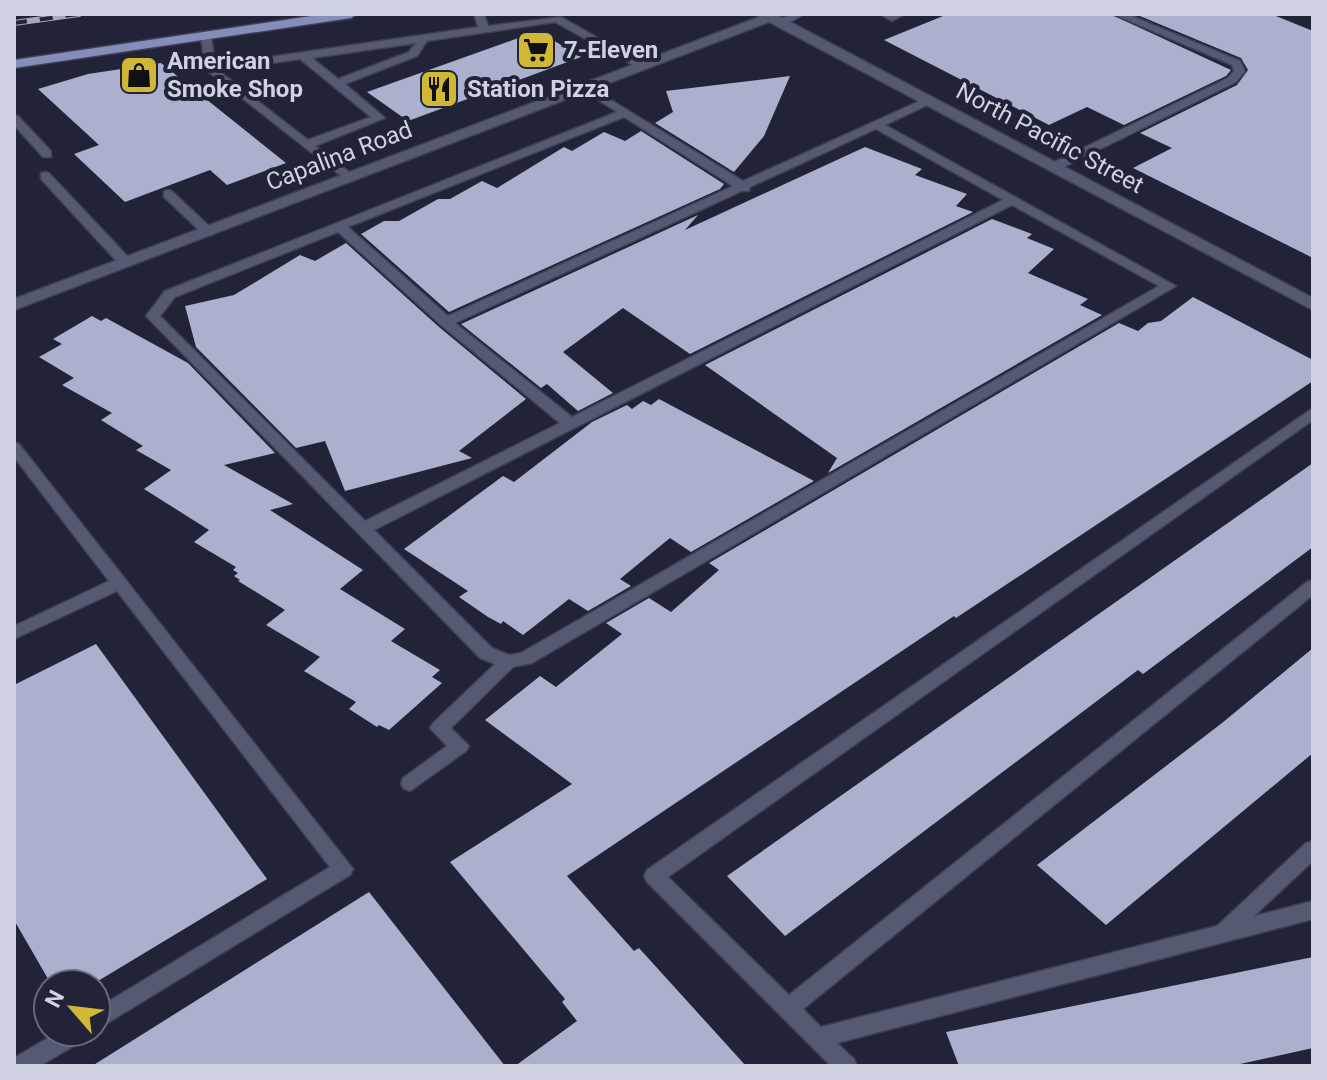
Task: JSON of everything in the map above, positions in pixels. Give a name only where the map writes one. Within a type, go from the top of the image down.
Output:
[{"type":"main road","points":[[14,64],[351,14]]},
{"type":"street","name":"Capalina Road","points":[[14,305],[772,18]]},
{"type":"street","name":"North Pacific Street","points":[[772,18],[1313,305]]},
{"type":"lane","points":[[479,14],[484,30]]},
{"type":"lane","points":[[772,18],[799,14]]},
{"type":"lane","points":[[885,14],[892,18],[900,14]]},
{"type":"lane","points":[[1054,167],[1232,80],[1240,71],[1236,63],[1118,14]]},
{"type":"lane","points":[[210,69],[557,19],[642,66]]},
{"type":"lane","points":[[206,36],[210,69],[349,178]]},
{"type":"lane","points":[[336,84],[413,54],[424,38]]},
{"type":"lane","points":[[303,56],[379,118],[307,145]]},
{"type":"lane","points":[[585,87],[745,188]]},
{"type":"lane","points":[[446,322],[745,188],[928,101]]},
{"type":"lane","points":[[508,662],[486,653],[153,316],[170,294],[624,113]]},
{"type":"lane","points":[[14,118],[47,154]]},
{"type":"lane","points":[[410,783],[460,746],[439,728],[508,662],[540,650],[1169,286],[876,125]]},
{"type":"lane","points":[[45,176],[126,263]]},
{"type":"lane","points":[[168,194],[208,232]]},
{"type":"lane","points":[[365,528],[1012,200]]},
{"type":"lane","points":[[339,226],[446,322],[571,424]]},
{"type":"lane","points":[[846,1066],[654,876],[1313,413]]},
{"type":"lane","points":[[14,447],[343,869],[112,1010]]},
{"type":"lane","points":[[14,633],[120,583]]},
{"type":"lane","points":[[787,1009],[1313,586]]},
{"type":"lane","points":[[1223,933],[1313,849]]},
{"type":"lane","points":[[818,1038],[1313,910]]},
{"type":"lane","points":[[21,1066],[51,1048]]},
{"type":"building","points":[[948,14],[1110,14],[1231,70],[1226,76],[1124,125],[1087,107],[1049,125],[884,40]]},
{"type":"building","points":[[1135,14],[1271,14],[1313,31],[1313,258],[1133,168],[1172,148],[1140,133],[1237,85],[1248,70],[1241,58]]},
{"type":"building","points":[[538,31],[581,57],[408,121],[367,92]]},
{"type":"building","points":[[161,63],[286,163],[227,185],[210,170],[125,202],[74,154],[99,145],[38,89],[88,74]]},
{"type":"building","points":[[790,76],[764,136],[734,172],[655,123],[673,112],[666,91]]},
{"type":"building","points":[[641,131],[724,184],[720,189],[449,312],[361,234],[384,221],[399,221],[438,199],[450,199],[482,181],[497,188],[564,147],[572,151],[604,132],[625,141]]},
{"type":"building","points":[[865,147],[922,169],[915,175],[967,194],[956,206],[973,212],[690,354],[623,308],[563,352],[613,393],[578,411],[547,384],[541,388],[461,324],[698,215],[685,230]]},
{"type":"building","points":[[992,219],[1032,234],[1027,238],[1054,249],[1028,273],[1088,299],[1080,305],[1102,315],[828,473],[837,458],[705,365]]},
{"type":"building","points":[[346,243],[439,327],[526,399],[459,451],[472,458],[345,491],[325,441],[296,448],[196,347],[185,306],[234,295],[300,255],[315,261]]},
{"type":"building","points":[[1193,297],[1313,360],[1313,381],[956,618],[954,616],[567,876],[634,951],[639,948],[746,1066],[515,1066],[577,1021],[562,1002],[565,999],[450,862],[572,784],[485,720],[540,676],[556,687],[622,634],[606,623],[649,598],[671,612],[719,570],[709,563],[1119,323],[1138,331],[1148,323],[1161,321]]},
{"type":"building","points":[[92,316],[101,321],[106,318],[188,363],[275,453],[224,465],[293,504],[270,510],[363,570],[340,589],[405,629],[391,641],[440,670],[432,677],[442,683],[389,730],[379,725],[377,727],[349,709],[356,702],[304,671],[320,657],[266,625],[285,610],[238,581],[234,576],[238,573],[233,570],[236,567],[194,542],[209,530],[144,489],[171,470],[136,450],[143,446],[101,420],[112,413],[62,385],[74,378],[39,357],[62,344],[53,339]]},
{"type":"building","points":[[659,399],[814,481],[691,552],[670,538],[620,579],[631,586],[588,611],[569,599],[523,635],[459,597],[468,591],[404,549],[503,476],[514,482],[592,422],[627,405],[632,409],[643,401],[651,405]]},
{"type":"building","points":[[1313,463],[1313,547],[1143,674],[1138,670],[785,936],[727,876]]},
{"type":"building","points":[[96,644],[267,879],[112,973],[112,968],[42,968],[14,920],[14,685]]},
{"type":"building","points":[[1313,648],[1313,753],[1106,925],[1037,865],[1222,723]]},
{"type":"building","points":[[369,892],[505,1066],[92,1066]]},
{"type":"building","points":[[1313,957],[1313,1048],[1231,1066],[959,1066],[946,1032]]},
{"type":"railway","points":[[14,23],[79,14]]},
{"type":"place","name":"7-Eleven","points":[[536,50]]},
{"type":"place","name":"American Smoke Shop","points":[[139,75]]},
{"type":"place","name":"Station Pizza","points":[[439,89]]}]
